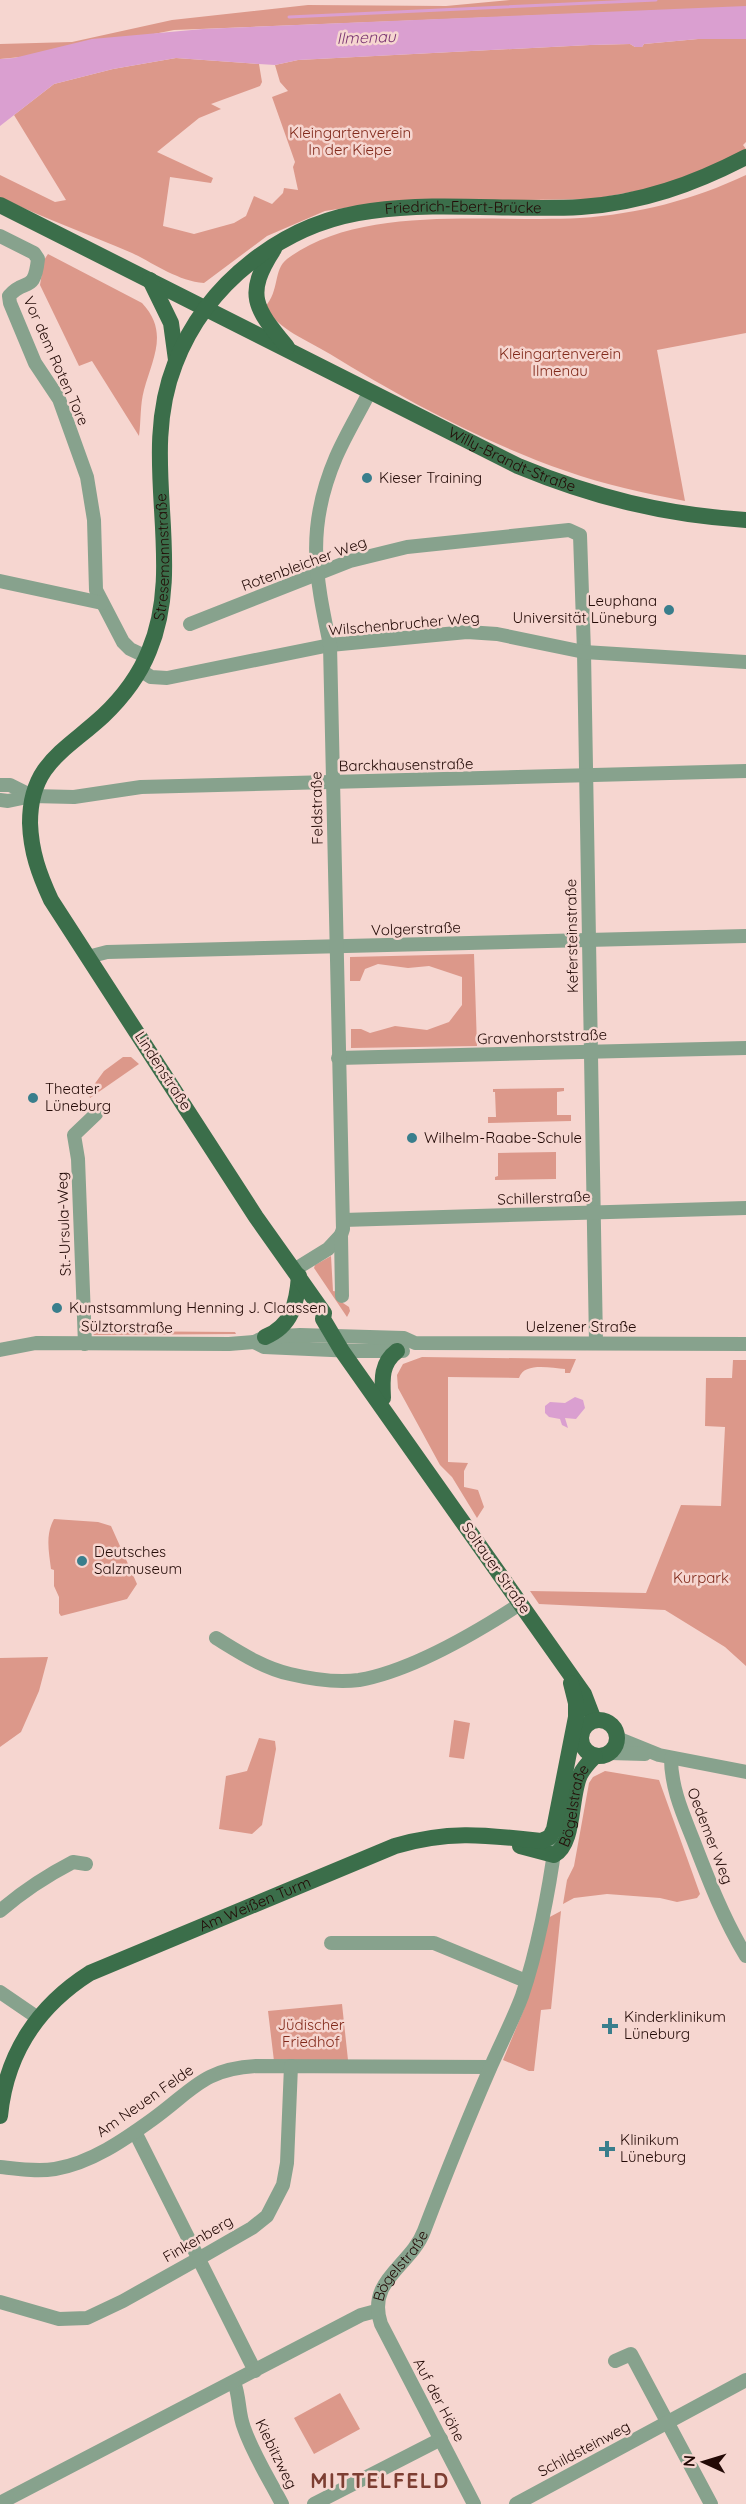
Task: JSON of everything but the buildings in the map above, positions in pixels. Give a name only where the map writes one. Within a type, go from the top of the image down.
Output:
[{"type":"main road","name":"Friedrich-Ebert-Brücke","points":[[204,308],[235,274],[277,244],[321,224],[368,211],[395,208],[581,207],[649,197],[706,177],[746,157]]},
{"type":"main road","name":"Willy-Brandt-Straße","points":[[0,205],[546,478],[643,507],[687,515],[746,520]]},
{"type":"main road","name":"Willy-Brandt-Straße","points":[[277,244],[262,267],[256,283],[256,302],[270,326],[292,352]]},
{"type":"main road","points":[[150,280],[171,322],[176,360]]},
{"type":"main road","name":"Stresemannstraße","points":[[32,796],[44,770],[61,749],[102,716],[125,692],[144,663],[160,616],[163,589],[158,453],[162,404],[176,360],[204,308]]},
{"type":"main road","name":"Lindenstraße","points":[[32,796],[30,818],[34,860],[51,900],[250,1207],[324,1313],[323,1319],[344,1344]]},
{"type":"main road","points":[[260,1339],[274,1333],[289,1319],[295,1302],[296,1274]]},
{"type":"main road","name":"Soltauer Straße","points":[[344,1344],[383,1398],[392,1419],[584,1695],[594,1720]]},
{"type":"main road","name":"Soltauer Straße","points":[[344,1344],[354,1366],[385,1415],[392,1419]]},
{"type":"main road","points":[[383,1398],[383,1370],[388,1359],[397,1351]]},
{"type":"main road","name":"Bögelstraße","points":[[566,1668],[574,1690],[576,1717],[564,1789],[550,1837],[550,1847],[564,1844],[580,1775],[601,1749]]},
{"type":"main road","points":[[594,1720],[603,1720],[615,1730],[601,1749],[581,1741],[582,1732],[594,1720]]},
{"type":"main road","name":"Bögelstraße","points":[[564,1789],[601,1749]]},
{"type":"main road","name":"Am Weißen Turm","points":[[0,2116],[10,2067],[22,2041],[56,1997],[90,1974],[374,1855],[422,1838],[458,1834],[491,1835],[538,1853],[550,1847]]},
{"type":"street","name":"Vor dem Roten Tore","points":[[0,236],[34,253],[38,259],[34,280],[30,285],[13,291],[9,296],[10,303],[35,363],[58,399],[87,477],[94,520],[96,590],[123,642],[144,663]]},
{"type":"street","name":"Feldstraße","points":[[342,1296],[341,1235],[343,1221],[330,645],[316,575],[315,536],[322,495],[337,455],[370,392]]},
{"type":"street","name":"Rotenbleicher Weg","points":[[190,624],[350,561],[407,547],[575,531]]},
{"type":"street","name":"Kefersteinstraße","points":[[575,531],[580,535],[582,542],[596,1339]]},
{"type":"street","points":[[0,580],[102,603]]},
{"type":"street","name":"Wilschenbrucher Weg","points":[[144,663],[151,677],[167,678],[330,645],[467,633],[497,634],[584,652],[746,663]]},
{"type":"street","name":"Barckhausenstraße","points":[[32,796],[74,797],[141,787],[746,771]]},
{"type":"street","points":[[0,785],[10,786],[32,796]]},
{"type":"street","points":[[0,800],[32,796]]},
{"type":"street","name":"Volgerstraße","points":[[88,957],[107,952],[746,936]]},
{"type":"street","name":"Gravenhorststraße","points":[[338,1058],[746,1048]]},
{"type":"street","name":"St.-Ursula-Weg","points":[[85,1344],[78,1159],[74,1138],[76,1132],[96,1114]]},
{"type":"street","name":"Schillerstraße","points":[[343,1221],[746,1208]]},
{"type":"street","points":[[296,1274],[328,1249],[341,1235]]},
{"type":"street","name":"Uelzener Straße","points":[[344,1344],[404,1338],[415,1344],[596,1339],[746,1344]]},
{"type":"street","name":"Sülztorstraße","points":[[0,1350],[36,1343],[208,1345],[260,1339],[344,1344]]},
{"type":"street","name":"Uelzener Straße","points":[[344,1344],[404,1351],[415,1344]]},
{"type":"street","points":[[216,1638],[257,1662],[288,1674],[327,1680],[357,1680],[422,1658],[520,1604]]},
{"type":"street","points":[[601,1749],[665,1757],[746,1772]]},
{"type":"street","name":"Oedemer Weg","points":[[665,1757],[676,1796],[715,1896],[746,1956]]},
{"type":"street","name":"Bögelstraße","points":[[0,2504],[361,2315],[376,2311],[378,2297],[384,2284],[422,2236],[490,2067],[517,2008],[526,1981],[550,1847]]},
{"type":"street","points":[[0,1911],[18,1894],[56,1871],[73,1862],[86,1864]]},
{"type":"street","points":[[331,1943],[434,1943],[526,1981]]},
{"type":"street","points":[[0,1992],[38,2019]]},
{"type":"street","name":"Finkenberg","points":[[0,2302],[59,2319],[87,2318],[99,2314],[198,2259],[252,2228],[267,2216],[284,2185],[288,2163],[291,2066]]},
{"type":"street","name":"Am Neuen Felde","points":[[0,2167],[34,2170],[55,2169],[73,2164],[103,2151],[135,2132],[210,2075],[239,2067],[490,2067]]},
{"type":"street","points":[[135,2132],[255,2371]]},
{"type":"street","name":"Auf der Höhe","points":[[376,2311],[474,2504]]},
{"type":"street","points":[[615,2361],[631,2354],[711,2504]]},
{"type":"street","name":"Schildsteinweg","points":[[516,2504],[746,2380]]},
{"type":"street","name":"Kiebitzweg","points":[[234,2382],[245,2432],[282,2504]]},
{"type":"street","points":[[314,2504],[441,2439]]},
{"type":"green space","points":[[510,0],[746,0],[746,7],[174,30],[52,54],[0,59],[0,44],[72,42],[172,20],[308,5],[446,6]]},
{"type":"green space","name":"Kleingartenverein In der Kiepe","points":[[698,39],[746,39],[746,142],[743,145],[746,149],[731,158],[659,187],[593,199],[384,202],[325,211],[267,236],[204,283],[176,276],[132,253],[0,197],[0,175],[55,202],[66,200],[14,115],[54,84],[113,69],[176,58],[259,64],[262,82],[260,86],[211,104],[221,109],[199,118],[157,152],[213,178],[211,183],[170,177],[163,226],[194,234],[234,223],[246,216],[254,196],[272,204],[283,193],[284,188],[298,190],[293,167],[295,162],[272,97],[288,91],[280,82],[275,65],[298,60],[590,45],[630,44],[642,47],[644,44]]},
{"type":"green space","name":"Kleingartenverein Ilmenau","points":[[746,175],[746,333],[657,350],[685,501],[581,476],[475,434],[386,387],[294,334],[278,322],[265,307],[273,294],[280,269],[287,259],[317,241],[352,230],[428,219],[545,219],[602,216],[685,199]]},
{"type":"green space","points":[[48,254],[142,303],[155,324],[156,345],[143,395],[139,436],[92,361],[79,366],[40,285],[44,260]]},
{"type":"green space","points":[[474,954],[477,1046],[351,1048],[351,1029],[361,1029],[370,1033],[395,1026],[427,1030],[449,1022],[462,1005],[462,977],[429,966],[408,968],[378,964],[365,969],[360,981],[350,981],[350,957]]},
{"type":"green space","points":[[123,1057],[131,1057],[139,1064],[90,1098],[88,1093],[104,1071]]},
{"type":"green space","points":[[564,1088],[564,1091],[557,1092],[557,1115],[571,1115],[571,1121],[488,1123],[488,1117],[496,1117],[493,1089]]},
{"type":"green space","points":[[556,1152],[556,1179],[495,1180],[498,1176],[498,1153]]},
{"type":"green space","points":[[331,1256],[333,1291],[340,1292],[340,1301],[349,1307],[347,1317],[314,1268],[315,1265]]},
{"type":"green space","points":[[99,1331],[235,1332],[236,1334],[93,1335]]},
{"type":"green space","points":[[422,1357],[576,1359],[570,1373],[565,1373],[565,1369],[538,1367],[526,1370],[519,1378],[448,1377],[448,1462],[468,1463],[464,1471],[464,1487],[478,1490],[484,1507],[477,1518],[452,1477],[440,1465],[398,1388],[397,1375],[403,1364]]},
{"type":"green space","name":"Kurpark","points":[[733,1360],[746,1360],[746,1666],[725,1647],[665,1610],[539,1604],[530,1591],[646,1593],[681,1505],[721,1506],[725,1427],[705,1426],[706,1378],[732,1378]]},
{"type":"green space","points":[[54,1519],[98,1522],[111,1526],[137,1584],[127,1599],[61,1616],[49,1550],[49,1531]]},
{"type":"green space","points":[[48,1657],[39,1691],[21,1732],[0,1747],[0,1658]]},
{"type":"green space","points":[[454,1720],[470,1723],[464,1759],[449,1757]]},
{"type":"green space","points":[[259,1738],[275,1741],[276,1749],[262,1825],[252,1834],[219,1829],[226,1776],[247,1771]]},
{"type":"green space","points":[[605,1771],[659,1780],[700,1894],[697,1898],[677,1902],[660,1898],[607,1894],[574,1898],[563,1904],[567,1880],[574,1866],[589,1783],[593,1777]]},
{"type":"green space","points":[[561,1911],[551,2009],[541,2010],[534,2071],[529,2071],[503,2060],[524,2009],[544,1920]]},
{"type":"green space","name":"Jüdischer Friedhof","points":[[342,2004],[348,2060],[274,2061],[268,2011]]},
{"type":"green space","points":[[340,2393],[360,2429],[314,2454],[294,2418]]},
{"type":"water","name":"Ilmenau","points":[[746,6],[746,39],[698,39],[644,44],[642,47],[630,44],[590,45],[298,60],[275,65],[176,58],[113,69],[54,84],[0,126],[0,59],[14,58],[92,39],[203,29]]},
{"type":"water","points":[[575,1397],[583,1400],[585,1408],[576,1419],[565,1418],[568,1428],[562,1425],[560,1419],[549,1417],[545,1413],[545,1406],[550,1402],[565,1403]]},
{"type":"waterway","points":[[289,17],[656,0]]},
{"type":"place","name":"Kieser Training","points":[[367,478]]},
{"type":"place","name":"Leuphana Universität Lüneburg","points":[[669,610]]},
{"type":"place","name":"Theater Lüneburg","points":[[33,1098]]},
{"type":"place","name":"Wilhelm-Raabe-Schule","points":[[412,1138]]},
{"type":"place","name":"Kunstsammlung Henning J. Claassen","points":[[57,1308]]},
{"type":"place","name":"Deutsches Salzmuseum","points":[[82,1561]]},
{"type":"place","name":"Kinderklinikum Lüneburg","points":[[610,2026]]},
{"type":"place","name":"Klinikum Lüneburg","points":[[607,2149]]},
{"type":"district","name":"MITTELFELD","points":[[380,2481]]}]
